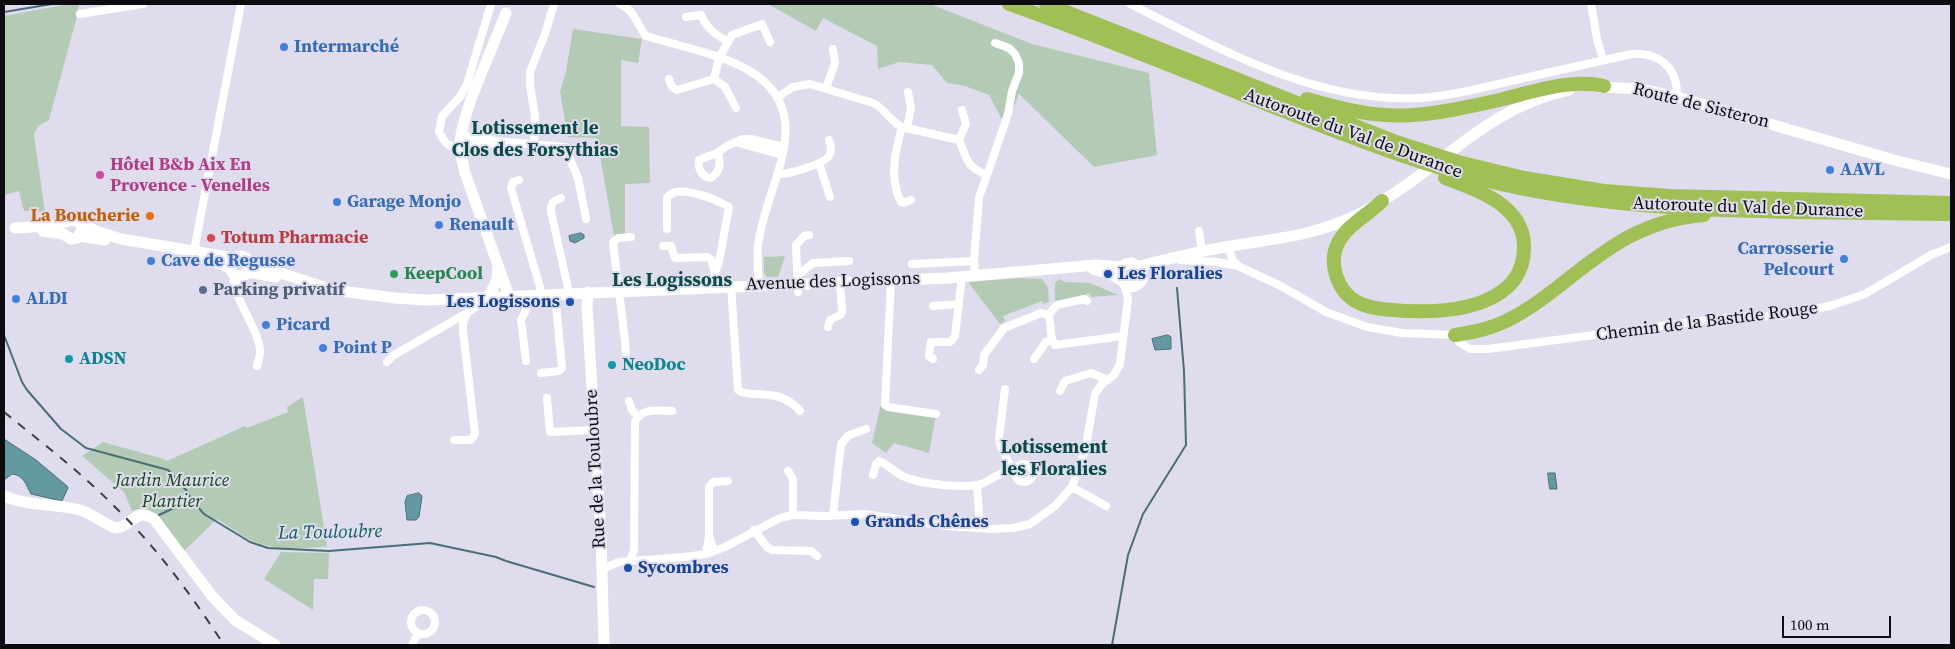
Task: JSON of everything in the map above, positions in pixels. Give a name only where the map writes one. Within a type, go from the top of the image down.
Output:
[{"type":"highway","name":"Autoroute du Val de Durance","points":[[1009,4],[1088,32],[1337,132],[1448,170],[1503,185],[1611,203],[1698,208],[1951,214]]},
{"type":"highway","name":"Autoroute du Val de Durance","points":[[1046,4],[1396,142],[1458,162],[1524,178],[1604,191],[1670,196],[1951,202]]},
{"type":"highway","points":[[1046,4],[1092,17],[1308,100],[1336,108],[1370,114],[1411,115],[1447,110],[1580,83],[1604,86]]},
{"type":"highway","points":[[1337,132],[1372,151],[1463,184],[1495,200],[1510,212],[1519,224],[1524,240],[1522,265],[1511,284],[1503,291],[1472,306],[1446,310],[1417,311],[1378,309],[1364,305],[1348,296],[1343,290],[1335,273],[1333,256],[1344,234],[1382,201]]},
{"type":"highway","points":[[1455,335],[1494,326],[1520,314],[1606,249],[1632,234],[1660,223],[1691,216],[1708,215],[1832,216],[1932,213]]},
{"type":"main road","points":[[507,8],[471,98],[464,141],[465,173],[509,296]]},
{"type":"main road","points":[[464,141],[507,8]]},
{"type":"main road","name":"Route de Sisteron","points":[[1227,247],[1311,233],[1340,223],[1382,201],[1500,116],[1532,101],[1567,90],[1604,86],[1642,89],[1677,97],[1894,160],[1951,174]]},
{"type":"main road","points":[[9,228],[64,228],[74,220],[80,230],[232,266]]},
{"type":"main road","points":[[64,228],[71,239],[80,230]]},
{"type":"main road","points":[[80,230],[194,251],[232,266],[240,275],[247,270],[247,258],[242,256],[232,266]]},
{"type":"main road","points":[[1141,269],[1158,261],[1227,247]]},
{"type":"main road","points":[[489,296],[497,280],[497,261]]},
{"type":"main road","points":[[1129,263],[1141,269],[1142,280],[1137,286],[1130,287],[1122,282],[1119,273],[1122,267],[1129,263]]},
{"type":"main road","name":"Avenue des Logissons","points":[[247,270],[312,283],[333,290],[426,300],[891,280],[1096,265],[1122,267]]},
{"type":"main road","name":"Avenue des Logissons","points":[[1084,266],[1115,276],[1122,282]]},
{"type":"main road","name":"Rue de la Touloubre","points":[[588,292],[587,315],[602,564],[604,645]]},
{"type":"main road","points":[[4,496],[28,503],[81,510],[116,528],[124,525],[137,515],[146,514],[154,519],[212,596],[235,620],[275,645]]},
{"type":"street","points":[[80,14],[143,4]]},
{"type":"street","points":[[194,251],[242,4]]},
{"type":"street","points":[[491,4],[467,84],[460,97],[440,121],[439,132],[450,146],[464,141],[486,145],[494,141],[561,146],[568,150],[578,178],[586,219]]},
{"type":"street","points":[[534,144],[535,116],[530,72],[554,4]]},
{"type":"street","points":[[620,4],[628,8],[646,36],[719,58],[748,70],[766,82],[778,96],[786,128],[783,151],[759,239],[759,285]]},
{"type":"street","points":[[1130,4],[1270,70],[1337,91],[1392,98],[1420,98],[1454,94],[1603,60],[1644,53],[1664,62],[1671,70],[1678,86],[1677,97]]},
{"type":"street","points":[[1591,4],[1603,60]]},
{"type":"street","points":[[686,17],[701,15],[706,25],[716,35],[727,41]]},
{"type":"street","points":[[714,79],[719,58],[732,35],[762,24],[770,42]]},
{"type":"street","points":[[975,275],[974,261],[979,197],[1008,114],[1012,91],[1019,72],[1019,63],[1015,54],[1009,48],[995,43]]},
{"type":"street","points":[[826,88],[835,63],[833,49]]},
{"type":"street","points":[[669,79],[672,87],[677,90],[714,79]]},
{"type":"street","points":[[714,79],[725,87],[736,108]]},
{"type":"street","points":[[778,96],[799,85],[810,84],[873,103],[879,106],[895,124],[904,128],[959,140]]},
{"type":"street","points":[[908,92],[911,108],[895,157],[894,174],[896,190],[901,202],[911,200]]},
{"type":"street","points":[[962,110],[966,124],[959,140],[968,163],[975,170],[987,175]]},
{"type":"street","points":[[777,174],[788,174],[819,163],[828,157],[831,147],[829,140]]},
{"type":"street","points":[[718,153],[735,142],[783,151]]},
{"type":"street","points":[[819,163],[830,197]]},
{"type":"street","points":[[519,180],[514,182],[511,188],[542,294]]},
{"type":"street","points":[[667,229],[667,198],[674,191],[692,192],[729,207],[719,262],[715,273]]},
{"type":"street","points":[[561,198],[551,204],[551,211],[569,293]]},
{"type":"street","points":[[1199,231],[1202,252]]},
{"type":"street","points":[[798,283],[796,245],[804,236],[809,235]]},
{"type":"street","points":[[626,354],[613,242],[618,238],[630,237]]},
{"type":"street","points":[[663,246],[671,246],[675,258],[707,257],[711,259],[714,264],[715,273],[714,287]]},
{"type":"street","points":[[1227,247],[1233,261],[1240,267],[1280,286],[1326,312],[1367,327],[1402,332],[1455,335]]},
{"type":"street","name":"Chemin de la Bastide Rouge","points":[[1455,335],[1459,342],[1470,349],[1488,349],[1730,317],[1780,316],[1798,313],[1834,305],[1864,294],[1931,255],[1951,247]]},
{"type":"street","points":[[1158,261],[1195,260],[1240,267]]},
{"type":"street","points":[[798,283],[812,263],[849,261]]},
{"type":"street","points":[[912,264],[974,261]]},
{"type":"street","points":[[232,266],[236,294],[258,342],[260,354],[257,366]]},
{"type":"street","points":[[236,294],[247,270]]},
{"type":"street","points":[[933,359],[929,356],[931,342],[950,342],[955,336],[962,276]]},
{"type":"street","points":[[891,280],[885,404],[936,414]]},
{"type":"street","points":[[828,327],[830,320],[842,312],[840,282]]},
{"type":"street","points":[[1122,282],[1128,299]]},
{"type":"street","points":[[731,286],[738,390],[743,393],[779,395],[787,398],[800,411]]},
{"type":"street","points":[[602,564],[706,554],[780,518],[793,515],[864,514],[946,526],[980,528],[1013,528],[1030,524],[1055,506],[1072,487],[1085,451],[1095,394],[1101,385],[1114,375],[1120,364],[1128,299],[1137,286]]},
{"type":"street","points":[[541,373],[559,371],[562,368],[555,294]]},
{"type":"street","points":[[524,295],[526,310],[522,320],[526,361]]},
{"type":"street","points":[[387,362],[394,355],[467,313],[489,296]]},
{"type":"street","points":[[1048,314],[1057,305],[1084,299],[1087,301]]},
{"type":"street","points":[[933,306],[959,304]]},
{"type":"street","points":[[454,440],[471,440],[475,434],[463,331],[463,324],[467,313]]},
{"type":"street","points":[[979,370],[984,355],[1004,328],[1041,313],[1048,314]]},
{"type":"street","points":[[1048,314],[1051,322],[1051,340],[1055,345],[1059,346],[1123,336]]},
{"type":"street","points":[[1034,359],[1046,342],[1051,340]]},
{"type":"street","points":[[1060,391],[1065,381],[1091,374],[1108,380]]},
{"type":"street","points":[[873,474],[879,461],[903,477],[925,483],[978,484],[1014,469],[1020,465],[1026,464],[1031,467],[1033,473],[1031,478],[1024,482],[1017,478],[1014,469],[1000,445],[999,438],[1005,389]]},
{"type":"street","points":[[547,398],[550,432],[594,430]]},
{"type":"street","points":[[629,401],[632,410],[638,417]]},
{"type":"street","points":[[630,561],[634,550],[636,422],[638,417],[648,411],[672,411]]},
{"type":"street","points":[[833,515],[841,444],[849,435],[866,429]]},
{"type":"street","points":[[1033,473],[1044,471],[1046,468]]},
{"type":"street","points":[[788,472],[793,478],[793,515]]},
{"type":"street","points":[[706,554],[709,536],[709,487],[713,482],[728,481]]},
{"type":"street","points":[[978,484],[980,528]]},
{"type":"street","points":[[1072,487],[1106,506]]},
{"type":"street","points":[[754,530],[767,547],[772,550],[811,551],[817,556]]},
{"type":"street","points":[[709,536],[714,551]]},
{"type":"street","points":[[634,550],[640,560]]},
{"type":"street","points":[[412,645],[418,633]]},
{"type":"green space","points":[[69,4],[79,4],[76,20],[49,120],[38,127],[34,135],[45,212],[24,211],[19,191],[4,195],[4,16]]},
{"type":"green space","points":[[768,4],[930,4],[1032,44],[1149,73],[1157,155],[1094,167],[1019,94],[1006,127],[989,95],[965,86],[947,83],[932,65],[899,62],[878,69],[877,46],[823,18],[816,31]]},
{"type":"green space","points":[[573,29],[642,39],[638,63],[621,60],[621,126],[649,127],[650,183],[625,184],[625,235],[614,236],[597,138],[568,137],[560,92],[566,71]]},
{"type":"green space","points":[[785,256],[778,277],[767,277],[764,273],[764,257]]},
{"type":"green space","points":[[1019,278],[1042,279],[1048,288],[1049,302],[1043,304],[1042,301],[1003,316],[1005,321],[1000,324],[968,282]]},
{"type":"green space","points":[[1059,279],[1065,282],[1090,283],[1118,295],[1092,297],[1088,293],[1082,297],[1055,303],[1055,283]]},
{"type":"green space","name":"Jardin Maurice Plantier","points":[[303,397],[327,546],[294,548],[268,546],[249,540],[217,519],[183,552],[150,511],[142,508],[132,511],[124,492],[82,456],[103,442],[167,461],[245,426],[247,428],[288,412],[287,407]]},
{"type":"green space","points":[[881,404],[936,415],[929,453],[894,443],[886,453],[872,443]]},
{"type":"green space","points":[[281,552],[329,553],[328,579],[314,579],[313,610],[264,579]]},
{"type":"water","points":[[581,233],[584,235],[584,238],[575,243],[570,241],[569,236]]},
{"type":"water","points":[[1168,335],[1171,337],[1171,349],[1155,350],[1152,339]]},
{"type":"water","points":[[4,439],[36,460],[67,486],[68,488],[62,501],[31,494],[19,476],[12,474],[4,480]]},
{"type":"water","points":[[1548,473],[1555,473],[1557,489],[1550,489]]},
{"type":"water","points":[[419,493],[422,496],[419,517],[416,520],[407,520],[405,502],[407,496]]},
{"type":"waterway","points":[[4,12],[52,4]]},
{"type":"waterway","points":[[1112,645],[1128,555],[1143,514],[1186,445],[1184,371],[1177,288]]},
{"type":"waterway","name":"La Touloubre","points":[[4,335],[22,382],[61,429],[86,448],[168,470],[204,514],[250,542],[268,548],[329,551],[430,543],[496,557],[594,587]]},
{"type":"waterway","points":[[159,515],[191,500]]},
{"type":"railway","points":[[4,412],[76,470],[131,524],[174,574],[224,645]]},
{"type":"place","name":"Intermarché","points":[[284,47]]},
{"type":"place","name":"AAVL","points":[[1830,170]]},
{"type":"place","name":"Hôtel B&b Aix En Provence - Venelles","points":[[100,175]]},
{"type":"place","name":"Garage Monjo","points":[[337,202]]},
{"type":"place","name":"La Boucherie","points":[[150,216]]},
{"type":"place","name":"Renault","points":[[439,225]]},
{"type":"place","name":"Totum Pharmacie","points":[[211,238]]},
{"type":"place","name":"Carrosserie Pelcourt","points":[[1844,259]]},
{"type":"place","name":"Cave de Regusse","points":[[151,261]]},
{"type":"place","name":"KeepCool","points":[[394,274]]},
{"type":"place","name":"Les Floralies","points":[[1108,274]]},
{"type":"place","name":"Parking privatif","points":[[203,290]]},
{"type":"place","name":"ALDI","points":[[16,299]]},
{"type":"place","name":"Les Logissons","points":[[570,302]]},
{"type":"place","name":"Picard","points":[[266,325]]},
{"type":"place","name":"Point P","points":[[323,348]]},
{"type":"place","name":"ADSN","points":[[69,359]]},
{"type":"place","name":"NeoDoc","points":[[612,365]]},
{"type":"place","name":"Grands Chênes","points":[[855,522]]},
{"type":"place","name":"Sycombres","points":[[628,568]]},
{"type":"district","name":"Lotissement le Clos des Forsythias","points":[[535,140]]},
{"type":"district","name":"Les Logissons","points":[[672,281]]},
{"type":"district","name":"Lotissement les Floralies","points":[[1054,459]]}]
